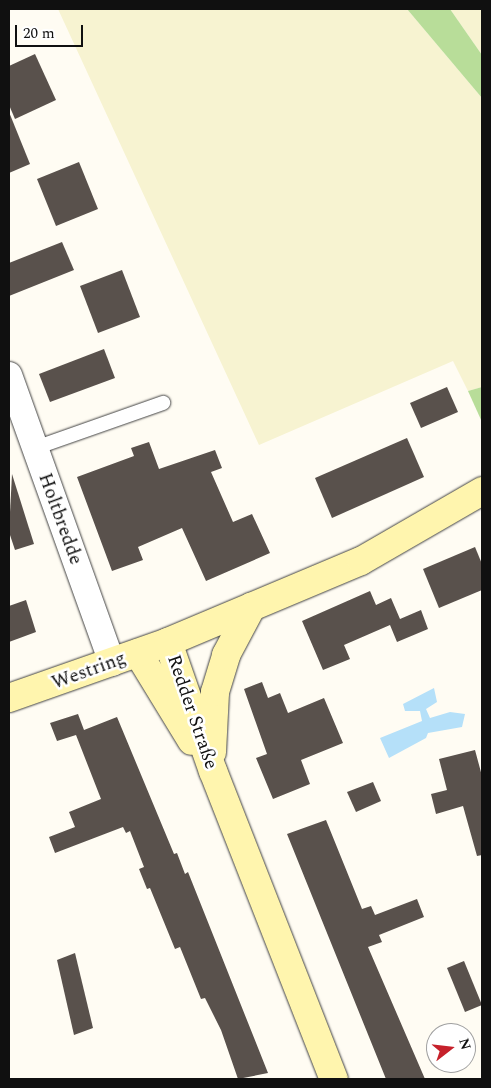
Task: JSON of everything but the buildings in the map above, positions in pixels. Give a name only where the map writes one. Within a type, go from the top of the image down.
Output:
[{"type":"street","name":"Holtbredde","points":[[9,375],[112,663]]},
{"type":"street","name":"Redder Straße","points":[[334,1079],[213,771],[168,642],[361,561],[482,491]]},
{"type":"street","points":[[213,771],[215,692],[226,655],[252,606]]},
{"type":"street","name":"Westring","points":[[9,698],[168,642]]},
{"type":"street","points":[[138,653],[151,680],[213,771]]},
{"type":"lane","points":[[35,448],[163,403]]},
{"type":"shaded area","points":[[58,9],[407,9],[482,98],[482,387],[468,391],[453,361],[259,445]]},
{"type":"shaded area","points":[[450,9],[482,9],[482,55]]},
{"type":"green space","points":[[407,9],[450,9],[482,55],[482,98]]},
{"type":"green space","points":[[482,387],[482,422],[468,391]]},
{"type":"water","points":[[434,688],[437,702],[426,709],[430,718],[450,712],[465,714],[462,727],[428,733],[426,738],[389,758],[380,738],[422,721],[420,711],[405,711],[403,704]]}]
